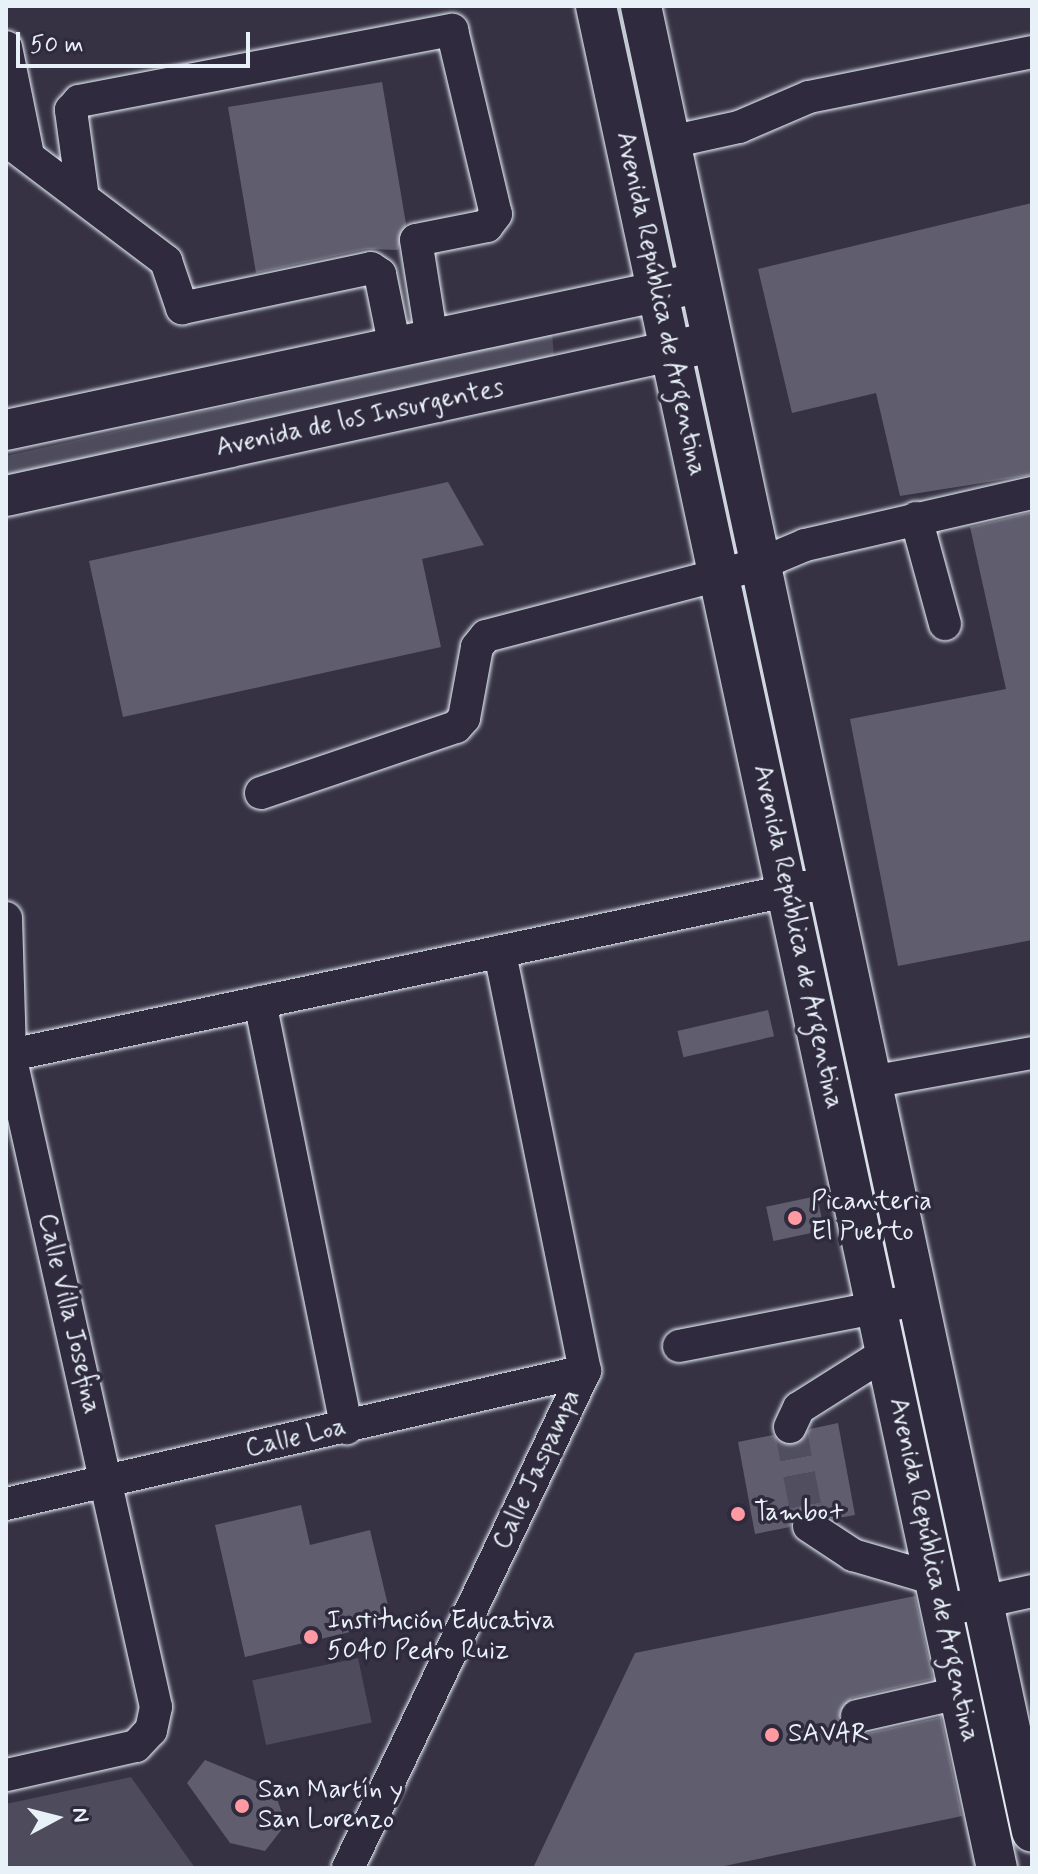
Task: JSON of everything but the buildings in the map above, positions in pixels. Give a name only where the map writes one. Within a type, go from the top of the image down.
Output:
[{"type":"main road","name":"Avenida República de Argentina","points":[[596,6],[997,1868]]},
{"type":"main road","name":"Avenida República de Argentina","points":[[641,6],[983,1602],[1019,1711],[1030,1813]]},
{"type":"main road","points":[[6,430],[700,283]]},
{"type":"main road","name":"Avenida de los Insurgentes","points":[[6,496],[713,342]]},
{"type":"street","points":[[83,198],[71,110],[79,101],[452,30],[496,214],[487,226],[416,240],[414,344]]},
{"type":"street","points":[[6,47],[17,147],[166,261],[182,308],[376,270],[414,344]]},
{"type":"street","points":[[670,142],[739,127],[809,97],[1032,52]]},
{"type":"street","points":[[261,793],[456,727],[464,718],[477,647],[486,636],[760,564],[805,545],[1032,493]]},
{"type":"street","points":[[916,518],[945,624]]},
{"type":"street","points":[[8,1056],[829,882]]},
{"type":"street","name":"Calle Villa Josefina","points":[[6,918],[8,1056],[156,1707],[151,1730],[136,1746],[6,1775]]},
{"type":"street","name":"Calle Jaspampa","points":[[348,1868],[585,1371],[500,952]]},
{"type":"street","points":[[260,1002],[347,1428]]},
{"type":"street","points":[[871,1082],[1032,1053]]},
{"type":"street","points":[[679,1346],[918,1298]]},
{"type":"street","points":[[790,1427],[799,1408],[886,1353]]},
{"type":"street","name":"Calle Loa","points":[[6,1504],[585,1371]]},
{"type":"street","points":[[809,1526],[853,1555],[938,1595],[983,1602],[1032,1591]]},
{"type":"street","points":[[857,1716],[959,1693]]},
{"type":"shaded area","points":[[552,333],[554,357],[6,475],[6,456]]},
{"type":"shaded area","points":[[358,1658],[372,1723],[266,1745],[252,1680]]},
{"type":"shaded area","points":[[131,1777],[195,1868],[6,1868],[6,1804]]},
{"type":"tunnel","points":[[790,1427],[809,1526]]},
{"type":"place","name":"Picanteria El Puerto","points":[[795,1218]]},
{"type":"place","name":"Tambo+","points":[[738,1514]]},
{"type":"place","name":"Institución Educativa 5040 Pedro Ruiz","points":[[311,1637]]},
{"type":"place","name":"SAVAR","points":[[772,1735]]},
{"type":"place","name":"San Martín y San Lorenzo","points":[[242,1806]]}]
